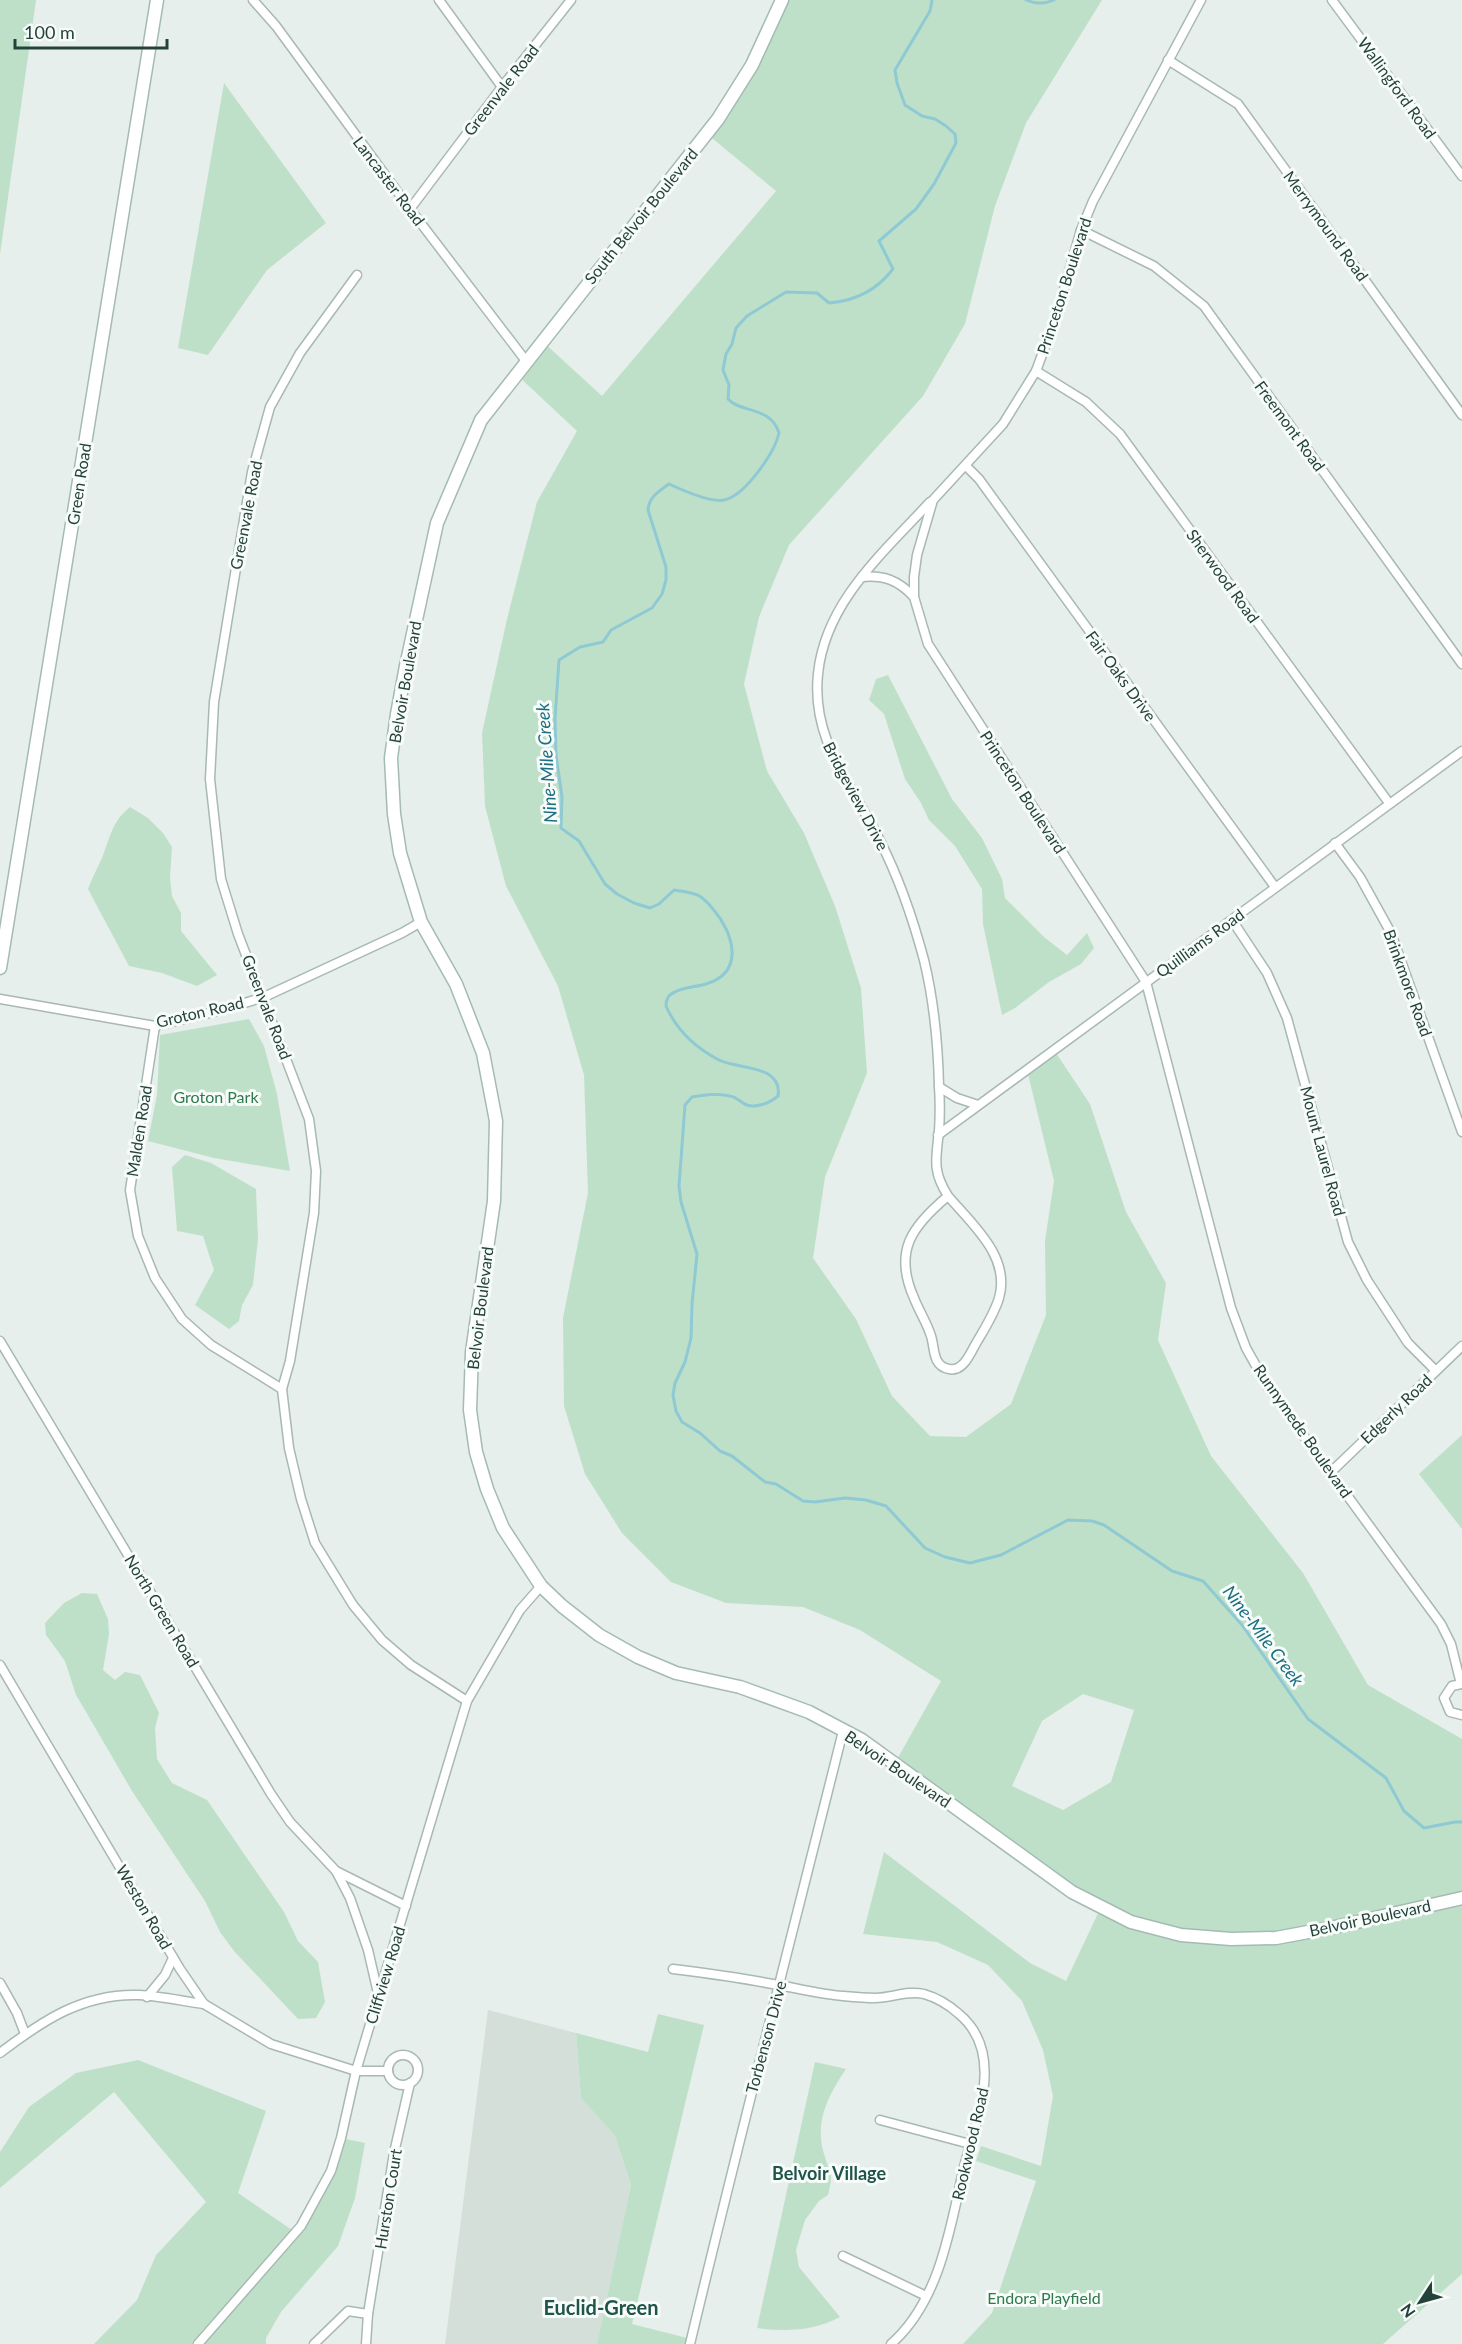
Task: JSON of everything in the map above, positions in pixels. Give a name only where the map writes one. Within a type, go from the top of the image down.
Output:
[{"type":"street","name":"Green Road","points":[[0,968],[157,0]]},
{"type":"street","name":"Lancaster Road","points":[[253,0],[276,26],[410,209],[526,361]]},
{"type":"street","points":[[439,0],[502,87]]},
{"type":"street","name":"Greenvale Road","points":[[410,209],[571,0]]},
{"type":"street","name":"South Belvoir Boulevard","points":[[481,420],[718,119],[752,65],[782,0]]},
{"type":"street","name":"Princeton Boulevard","points":[[1146,982],[928,644],[914,597],[917,555],[933,500],[1003,424],[1036,371],[1048,340],[1081,230],[1120,147],[1201,0]]},
{"type":"street","name":"Wallingford Road","points":[[1332,0],[1462,176]]},
{"type":"street","name":"Merrymound Road","points":[[1168,60],[1238,104],[1462,415]]},
{"type":"street","name":"Freemont Road","points":[[1081,230],[1154,266],[1204,306],[1462,664]]},
{"type":"street","name":"Greenvale Road","points":[[357,275],[300,353],[270,407],[252,472],[214,702],[210,779],[222,879],[238,934],[309,1119],[316,1171],[314,1214],[290,1361],[282,1389],[289,1448],[301,1499],[315,1543],[354,1605],[382,1640],[411,1665],[466,1701]]},
{"type":"street","name":"Sherwood Road","points":[[1036,371],[1086,402],[1120,434],[1389,803]]},
{"type":"street","name":"Belvoir Boulevard","points":[[481,420],[437,523],[406,666],[391,758],[394,814],[400,853],[422,922],[456,984],[483,1053],[496,1121],[494,1201],[472,1352],[470,1410],[476,1452],[487,1490],[503,1528],[541,1586],[599,1635],[638,1657],[676,1673],[740,1687],[809,1712],[862,1740],[1072,1892],[1131,1922],[1181,1935],[1231,1939],[1276,1938],[1462,1898]]},
{"type":"street","name":"Fair Oaks Drive","points":[[966,466],[979,479],[1275,887]]},
{"type":"street","name":"Bridgeview Drive","points":[[933,500],[862,577],[841,604],[822,651],[817,696],[821,724],[828,748],[893,868],[917,934],[936,1026],[939,1088],[936,1146],[938,1177],[948,1196],[996,1256],[1001,1276],[1000,1295],[995,1310],[968,1358],[953,1370],[946,1369],[936,1360],[930,1334],[907,1281],[905,1264],[912,1233],[927,1214],[948,1196]]},
{"type":"street","points":[[862,577],[890,578],[903,585],[914,597]]},
{"type":"street","name":"Quilliams Road","points":[[938,1135],[1462,751]]},
{"type":"street","name":"Brinkmore Road","points":[[1335,843],[1360,877],[1391,933],[1462,1132]]},
{"type":"street","name":"Mount Laurel Road","points":[[1232,920],[1267,973],[1287,1018],[1348,1242],[1367,1280],[1402,1334],[1436,1370]]},
{"type":"street","name":"Groton Road","points":[[0,999],[155,1026],[264,997],[422,922]]},
{"type":"street","name":"Runnymede Boulevard","points":[[1146,982],[1231,1308],[1242,1338],[1268,1387],[1441,1624],[1451,1644],[1462,1684]]},
{"type":"street","name":"Malden Road","points":[[155,1026],[130,1190],[138,1236],[155,1278],[182,1319],[211,1346],[282,1389]]},
{"type":"street","points":[[939,1088],[957,1098],[978,1105]]},
{"type":"street","name":"North Green Road","points":[[0,1341],[271,1794],[290,1822],[336,1871],[350,1898],[368,1950],[378,1994]]},
{"type":"street","name":"Edgerly Road","points":[[1330,1473],[1462,1346]]},
{"type":"street","name":"Cliffview Road","points":[[198,2344],[301,2226],[331,2171],[378,1994],[466,1701],[520,1610],[541,1586]]},
{"type":"street","name":"Weston Road","points":[[0,1665],[173,1958],[204,2004],[271,2044],[356,2071]]},
{"type":"street","points":[[1462,1684],[1448,1689],[1444,1698],[1450,1712],[1462,1715]]},
{"type":"street","name":"Torbenson Drive","points":[[690,2344],[737,2144],[780,1985],[843,1731]]},
{"type":"street","name":"North Green Road","points":[[336,1871],[406,1905]]},
{"type":"street","points":[[147,1996],[165,1975],[173,1958]]},
{"type":"street","name":"Rookwood Road","points":[[673,1969],[842,1996],[877,1998],[897,1993],[923,1994],[946,2003],[968,2021],[982,2047],[986,2072],[982,2100],[946,2247],[926,2296],[912,2322],[891,2344]]},
{"type":"street","points":[[0,1983],[17,2013],[25,2034]]},
{"type":"street","points":[[0,2054],[46,2019],[97,1998],[147,1996],[204,2004]]},
{"type":"street","name":"Hurston Court","points":[[366,2344],[368,2314],[394,2153],[410,2083],[417,2076],[418,2066],[416,2061],[408,2055],[398,2055],[390,2061],[388,2071]]},
{"type":"street","points":[[356,2071],[388,2071],[396,2083],[410,2083]]},
{"type":"street","points":[[879,2120],[970,2144]]},
{"type":"street","points":[[843,2256],[926,2296]]},
{"type":"street","points":[[314,2344],[348,2311],[368,2314]]},
{"type":"shaded area","points":[[488,2010],[576,2033],[581,2098],[615,2136],[631,2185],[597,2344],[445,2344]]},
{"type":"green space","points":[[0,0],[36,0],[0,254]]},
{"type":"green space","name":"Endora Playfield","points":[[782,0],[1102,0],[1026,123],[995,206],[965,324],[923,396],[789,545],[759,617],[744,684],[767,771],[804,833],[835,906],[861,988],[867,1073],[825,1177],[813,1258],[856,1319],[892,1396],[930,1436],[966,1437],[1011,1404],[1046,1315],[1045,1241],[1054,1181],[1027,1070],[1054,1050],[1090,1104],[1126,1212],[1166,1283],[1158,1340],[1211,1456],[1303,1573],[1368,1685],[1462,1739],[1462,2274],[1383,2344],[963,2344],[992,2313],[1036,2181],[976,2161],[981,2146],[1041,2166],[1053,2096],[1043,2050],[1022,2001],[988,1965],[937,1942],[863,1934],[884,1852],[1030,1963],[1066,1981],[1101,1907],[895,1763],[941,1681],[860,1630],[803,1607],[726,1603],[671,1582],[622,1533],[585,1474],[564,1406],[563,1318],[588,1193],[584,1075],[558,986],[506,886],[485,806],[482,733],[507,619],[537,502],[577,431],[516,374],[542,341],[602,396],[776,191],[707,134]],"holes":[[[1083,1694],[1134,1710],[1111,1782],[1063,1810],[1012,1786],[1042,1721]]]},
{"type":"green space","points":[[224,83],[326,223],[267,270],[208,355],[178,348]]},
{"type":"green space","points":[[888,675],[952,799],[982,838],[1002,879],[1005,898],[1044,937],[1067,955],[1087,933],[1094,948],[1081,964],[1049,982],[1002,1015],[983,924],[982,889],[955,846],[929,820],[905,779],[884,714],[869,700],[876,679]]},
{"type":"green space","points":[[130,807],[148,818],[163,833],[172,847],[170,878],[172,896],[181,913],[181,931],[217,975],[197,986],[162,973],[129,966],[88,889],[115,824]]},
{"type":"green space","name":"Groton Park","points":[[249,1019],[264,1046],[277,1094],[290,1171],[214,1158],[148,1141],[157,1095],[160,1035]]},
{"type":"green space","points":[[185,1155],[211,1163],[256,1189],[258,1239],[253,1285],[242,1305],[239,1321],[229,1329],[195,1305],[214,1270],[203,1236],[177,1231],[172,1167]]},
{"type":"green space","points":[[1462,1435],[1462,1529],[1419,1474]]},
{"type":"green space","points":[[82,1593],[97,1594],[108,1619],[109,1634],[103,1670],[115,1680],[125,1672],[140,1675],[159,1713],[155,1728],[157,1759],[172,1783],[207,1800],[284,1912],[298,1941],[318,1962],[325,2002],[316,2018],[298,2019],[234,1951],[220,1932],[205,1901],[132,1791],[76,1695],[65,1661],[46,1635],[45,1623],[64,1603]]},
{"type":"green space","points":[[658,2014],[704,2025],[632,2324],[691,2339],[690,2344],[597,2344],[631,2185],[615,2136],[581,2098],[576,2033],[648,2052]]},
{"type":"green space","points":[[138,2060],[266,2111],[238,2193],[295,2232],[331,2171],[341,2138],[365,2143],[355,2198],[338,2246],[281,2312],[266,2338],[266,2344],[94,2344],[137,2300],[156,2255],[206,2202],[114,2092],[0,2188],[0,2152],[29,2107],[76,2073]]},
{"type":"green space","points":[[815,2062],[846,2069],[829,2098],[822,2120],[821,2142],[831,2173],[828,2195],[819,2201],[805,2220],[796,2250],[799,2267],[840,2317],[810,2328],[779,2330],[757,2328]]},
{"type":"waterway","name":"Nine-Mile Creek","points":[[932,0],[930,11],[895,70],[897,83],[905,105],[922,116],[935,119],[946,126],[955,134],[956,143],[934,184],[916,209],[879,241],[893,269],[880,283],[865,293],[839,302],[829,303],[817,293],[786,292],[747,316],[736,328],[732,344],[726,354],[723,370],[729,385],[728,399],[763,414],[775,424],[779,433],[772,451],[750,482],[732,497],[724,500],[704,498],[669,484],[655,495],[650,501],[648,510],[666,567],[666,580],[662,594],[652,608],[611,630],[603,642],[580,647],[559,660],[555,719],[556,755],[562,797],[561,828],[579,841],[605,884],[617,894],[650,908],[659,904],[674,890],[681,891],[700,897],[713,909],[720,918],[730,940],[732,951],[727,970],[719,978],[706,984],[673,993],[666,1001],[666,1006],[681,1030],[701,1049],[725,1062],[766,1073],[778,1085],[778,1096],[761,1105],[747,1105],[732,1096],[716,1094],[692,1097],[685,1105],[679,1186],[681,1202],[697,1254],[691,1338],[685,1362],[675,1383],[673,1395],[676,1411],[682,1422],[765,1482],[776,1484],[803,1501],[815,1502],[845,1498],[866,1500],[886,1506],[925,1548],[945,1557],[970,1563],[1001,1555],[1068,1520],[1092,1521],[1104,1525],[1172,1571],[1203,1581],[1242,1625],[1308,1719],[1386,1778],[1404,1811],[1424,1828],[1462,1822]]},
{"type":"waterway","name":"Nine-Mile Creek","points":[[1026,0],[1040,3],[1054,0]]},
{"type":"district","name":"Belvoir Village","points":[[829,2174]]},
{"type":"district","name":"Euclid-Green","points":[[601,2308]]}]
